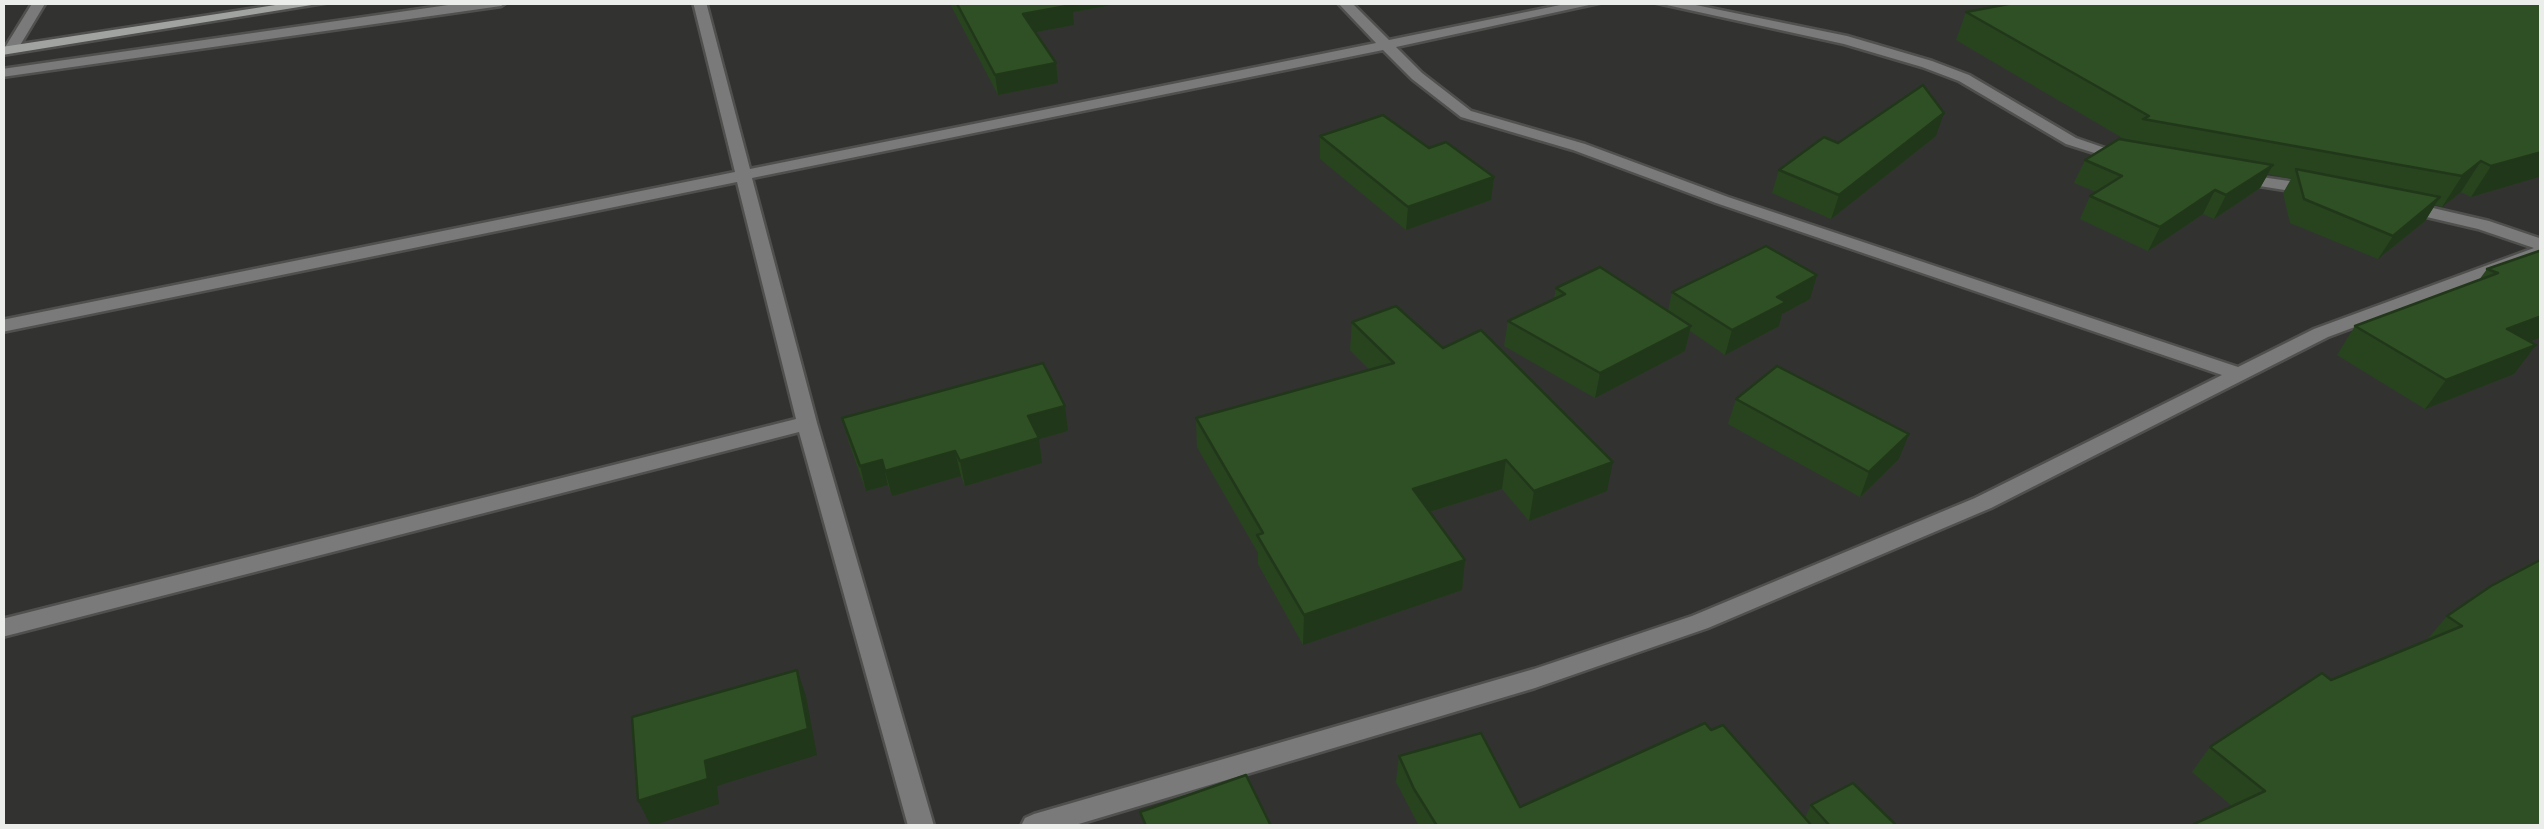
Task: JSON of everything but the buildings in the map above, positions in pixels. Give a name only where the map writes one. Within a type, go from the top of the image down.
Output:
[{"type":"main road","points":[[7,50],[324,2]]},
{"type":"street","points":[[7,50],[40,2]]},
{"type":"street","points":[[2,73],[501,2]]},
{"type":"street","points":[[698,2],[807,424],[921,826]]},
{"type":"street","points":[[1343,2],[1417,76],[1466,114],[1579,148],[2238,374]]},
{"type":"street","points":[[2,326],[1596,2]]},
{"type":"street","points":[[1660,2],[1847,40],[1927,64],[1964,78],[2071,141],[2150,162]]},
{"type":"street","points":[[2225,176],[2333,193]]},
{"type":"street","points":[[2388,203],[2483,225],[2542,248]]},
{"type":"street","points":[[1034,826],[1535,678],[1700,622],[1983,503],[2321,333],[2542,248]]},
{"type":"street","points":[[2,628],[807,424]]}]
